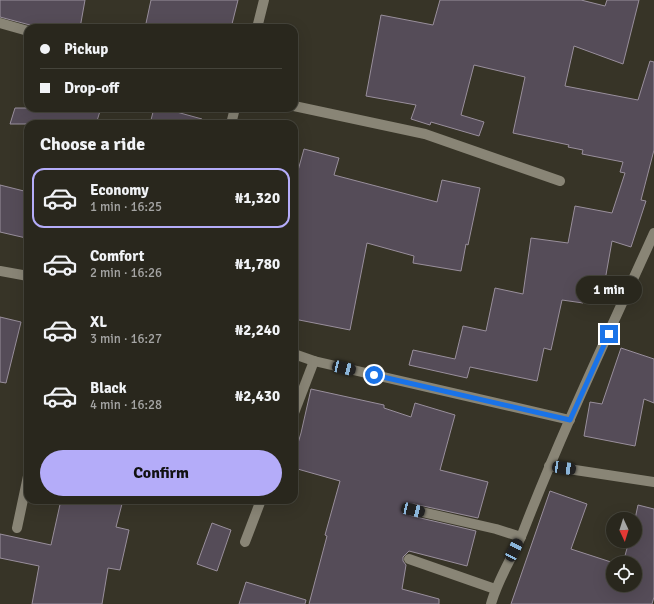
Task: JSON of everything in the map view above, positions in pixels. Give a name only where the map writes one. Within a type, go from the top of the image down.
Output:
[{"type":"street","points":[[258,24],[264,0]]},
{"type":"street","points":[[0,23],[24,30]]},
{"type":"street","points":[[298,107],[425,134],[560,181]]},
{"type":"street","points":[[491,604],[495,589],[521,537],[549,466],[654,233]]},
{"type":"street","points":[[0,271],[24,275]]},
{"type":"street","points":[[298,355],[570,420]]},
{"type":"street","points":[[298,402],[314,360]]},
{"type":"street","points":[[549,466],[654,482]]},
{"type":"street","points":[[17,528],[24,495]]},
{"type":"street","points":[[245,542],[259,504]]},
{"type":"street","points":[[413,510],[496,529],[521,537]]},
{"type":"street","points":[[409,559],[476,581],[495,589]]},
{"type":"building","points":[[0,0],[85,0],[81,24],[26,24],[0,17]]},
{"type":"building","points":[[151,0],[238,0],[232,24],[146,24]]},
{"type":"building","points":[[440,0],[581,0],[605,6],[607,0],[639,0],[623,64],[574,46],[565,86],[638,100],[650,61],[654,62],[654,150],[641,200],[646,201],[631,247],[612,241],[601,303],[584,300],[583,303],[562,300],[551,350],[544,348],[537,381],[470,367],[467,378],[409,365],[413,350],[455,359],[463,326],[486,331],[495,288],[523,294],[531,238],[568,243],[575,206],[612,213],[625,173],[620,172],[623,162],[582,154],[583,150],[568,147],[569,145],[513,133],[525,77],[474,65],[461,115],[484,122],[479,136],[431,122],[430,125],[411,119],[416,105],[366,96],[381,15],[433,25]]},
{"type":"building","points":[[15,108],[24,108],[24,112],[100,112],[97,120],[24,120],[24,124],[10,124]]},
{"type":"building","points":[[153,112],[177,112],[202,119],[202,120],[151,120]]},
{"type":"building","points":[[304,149],[339,158],[334,175],[437,202],[442,180],[480,188],[461,271],[413,263],[414,256],[367,243],[350,330],[298,320],[298,171]]},
{"type":"building","points":[[0,185],[24,191],[24,238],[0,232]]},
{"type":"building","points":[[0,317],[21,322],[6,383],[0,382]]},
{"type":"building","points":[[621,348],[654,359],[654,403],[644,399],[635,446],[584,436],[590,402],[602,404]]},
{"type":"building","points":[[311,389],[384,405],[384,408],[411,417],[415,403],[455,415],[440,470],[488,482],[478,518],[414,504],[409,505],[407,509],[408,514],[412,516],[476,531],[467,566],[409,551],[403,557],[403,561],[406,565],[402,589],[439,599],[439,604],[309,604],[327,536],[325,535],[340,481],[298,469],[298,443]]},
{"type":"building","points":[[550,491],[587,504],[571,549],[606,560],[606,592],[642,592],[642,556],[625,556],[627,548],[642,548],[642,512],[636,512],[638,505],[654,509],[654,597],[652,604],[511,604]]},
{"type":"building","points":[[60,504],[122,504],[116,527],[129,530],[120,570],[108,568],[102,604],[32,604],[39,566],[0,558],[0,534],[51,545]]},
{"type":"building","points":[[212,523],[231,530],[217,571],[197,564]]},
{"type":"building","points":[[246,582],[306,600],[305,604],[239,604]]},
{"type":"route","points":[[374,375],[570,420],[609,334]]}]
